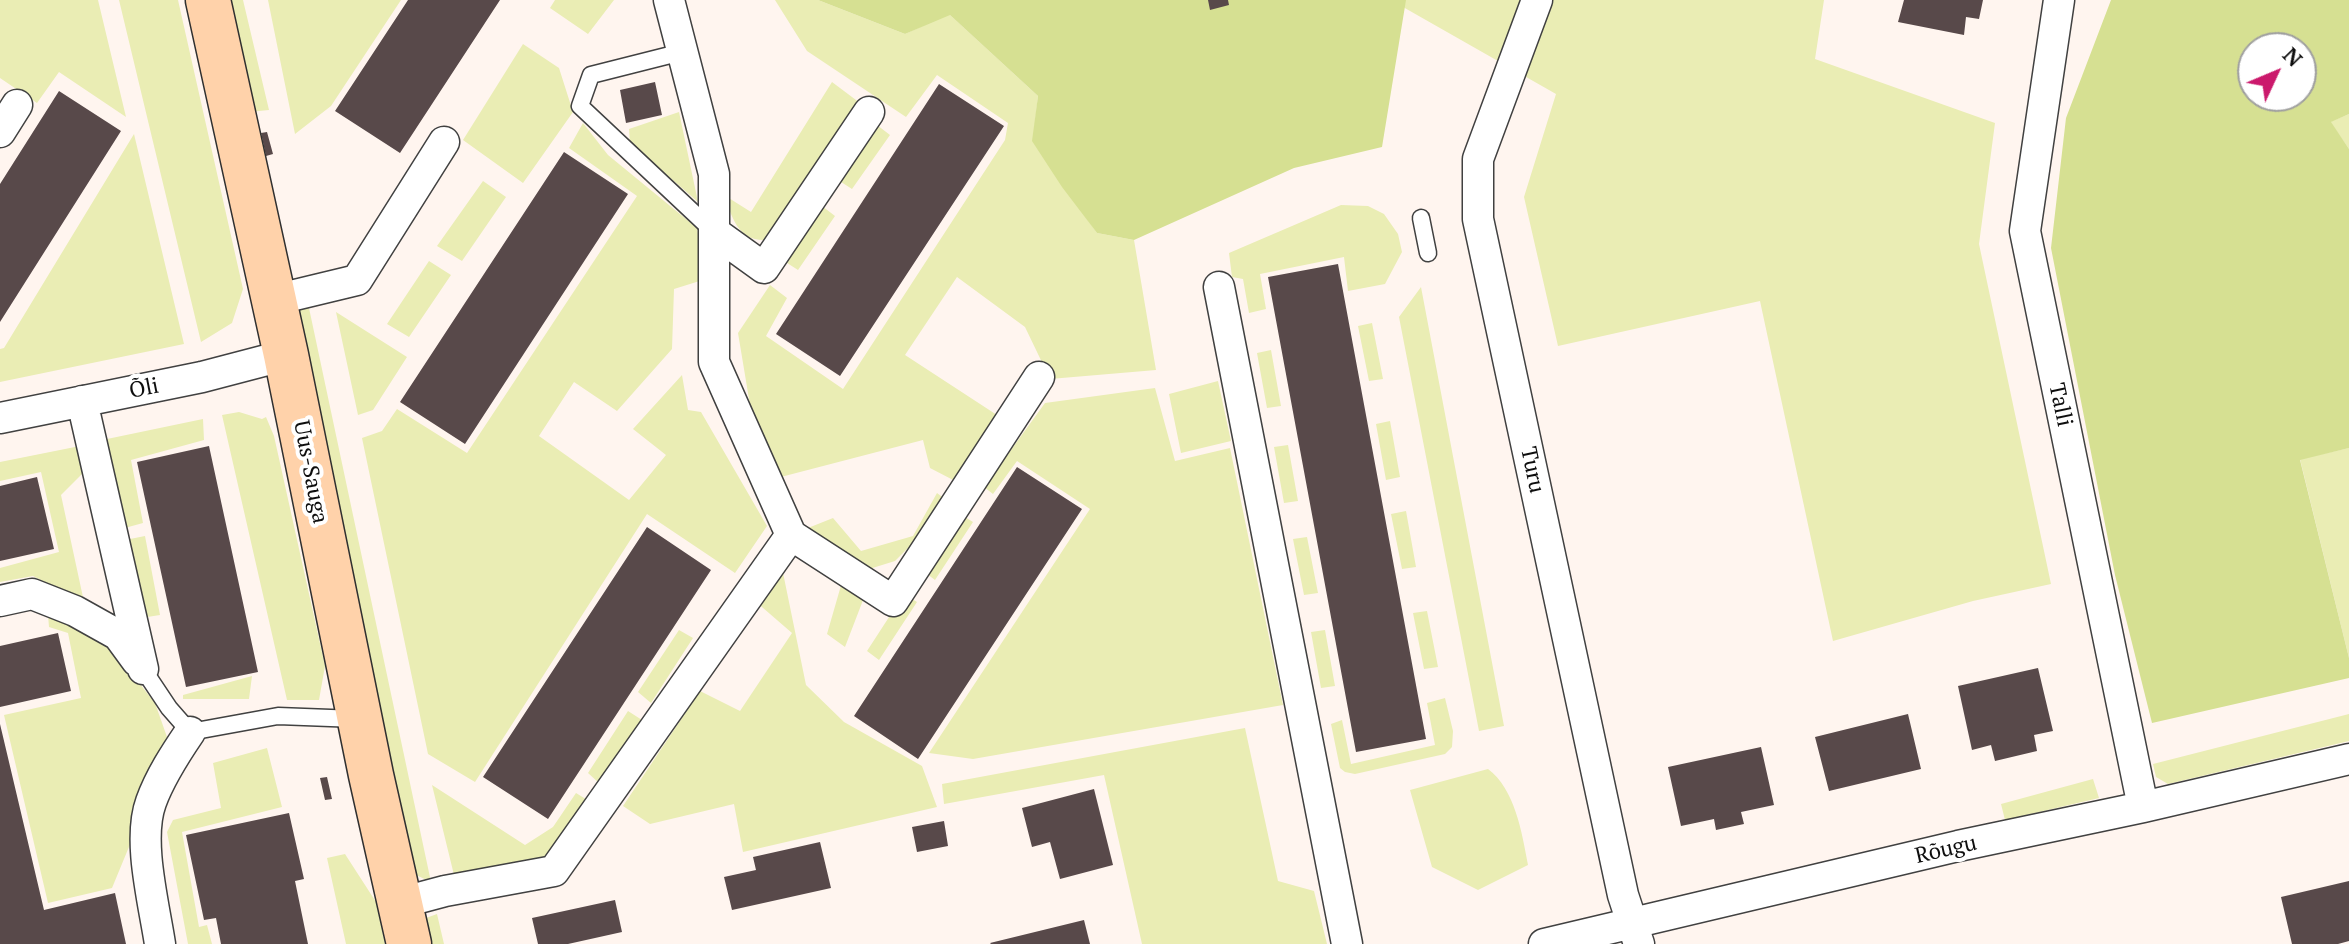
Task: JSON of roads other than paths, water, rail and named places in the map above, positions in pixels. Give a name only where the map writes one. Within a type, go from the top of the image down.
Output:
[{"type":"street","name":"Uus-Sauga","points":[[208,0],[405,924]]},
{"type":"street","points":[[669,0],[714,174],[714,362],[791,535],[893,601],[1039,377]]},
{"type":"street","name":"Turu","points":[[1537,0],[1478,159],[1478,219],[1623,895],[1637,934]]},
{"type":"street","name":"Talli","points":[[2059,0],[2025,231],[2143,807]]},
{"type":"street","points":[[0,132],[17,105]]},
{"type":"street","points":[[714,232],[764,268],[869,112]]},
{"type":"street","points":[[274,300],[357,280],[444,142]]},
{"type":"street","points":[[1219,287],[1347,944]]},
{"type":"street","name":"Õli","points":[[0,418],[202,377],[286,355]]},
{"type":"street","points":[[82,401],[143,669]]},
{"type":"street","points":[[405,924],[445,891],[554,871],[791,535]]},
{"type":"street","points":[[0,601],[32,594],[75,611],[118,635],[143,669]]},
{"type":"street","points":[[160,944],[145,851],[150,805],[173,758],[190,732]]},
{"type":"street","name":"Rõugu","points":[[1544,944],[1637,934],[1958,846],[2349,759]]},
{"type":"lane","points":[[682,52],[591,75],[580,106],[714,232]]},
{"type":"lane","points":[[1421,218],[1428,253]]},
{"type":"lane","points":[[143,669],[169,708],[190,732],[278,716],[359,719]]}]
